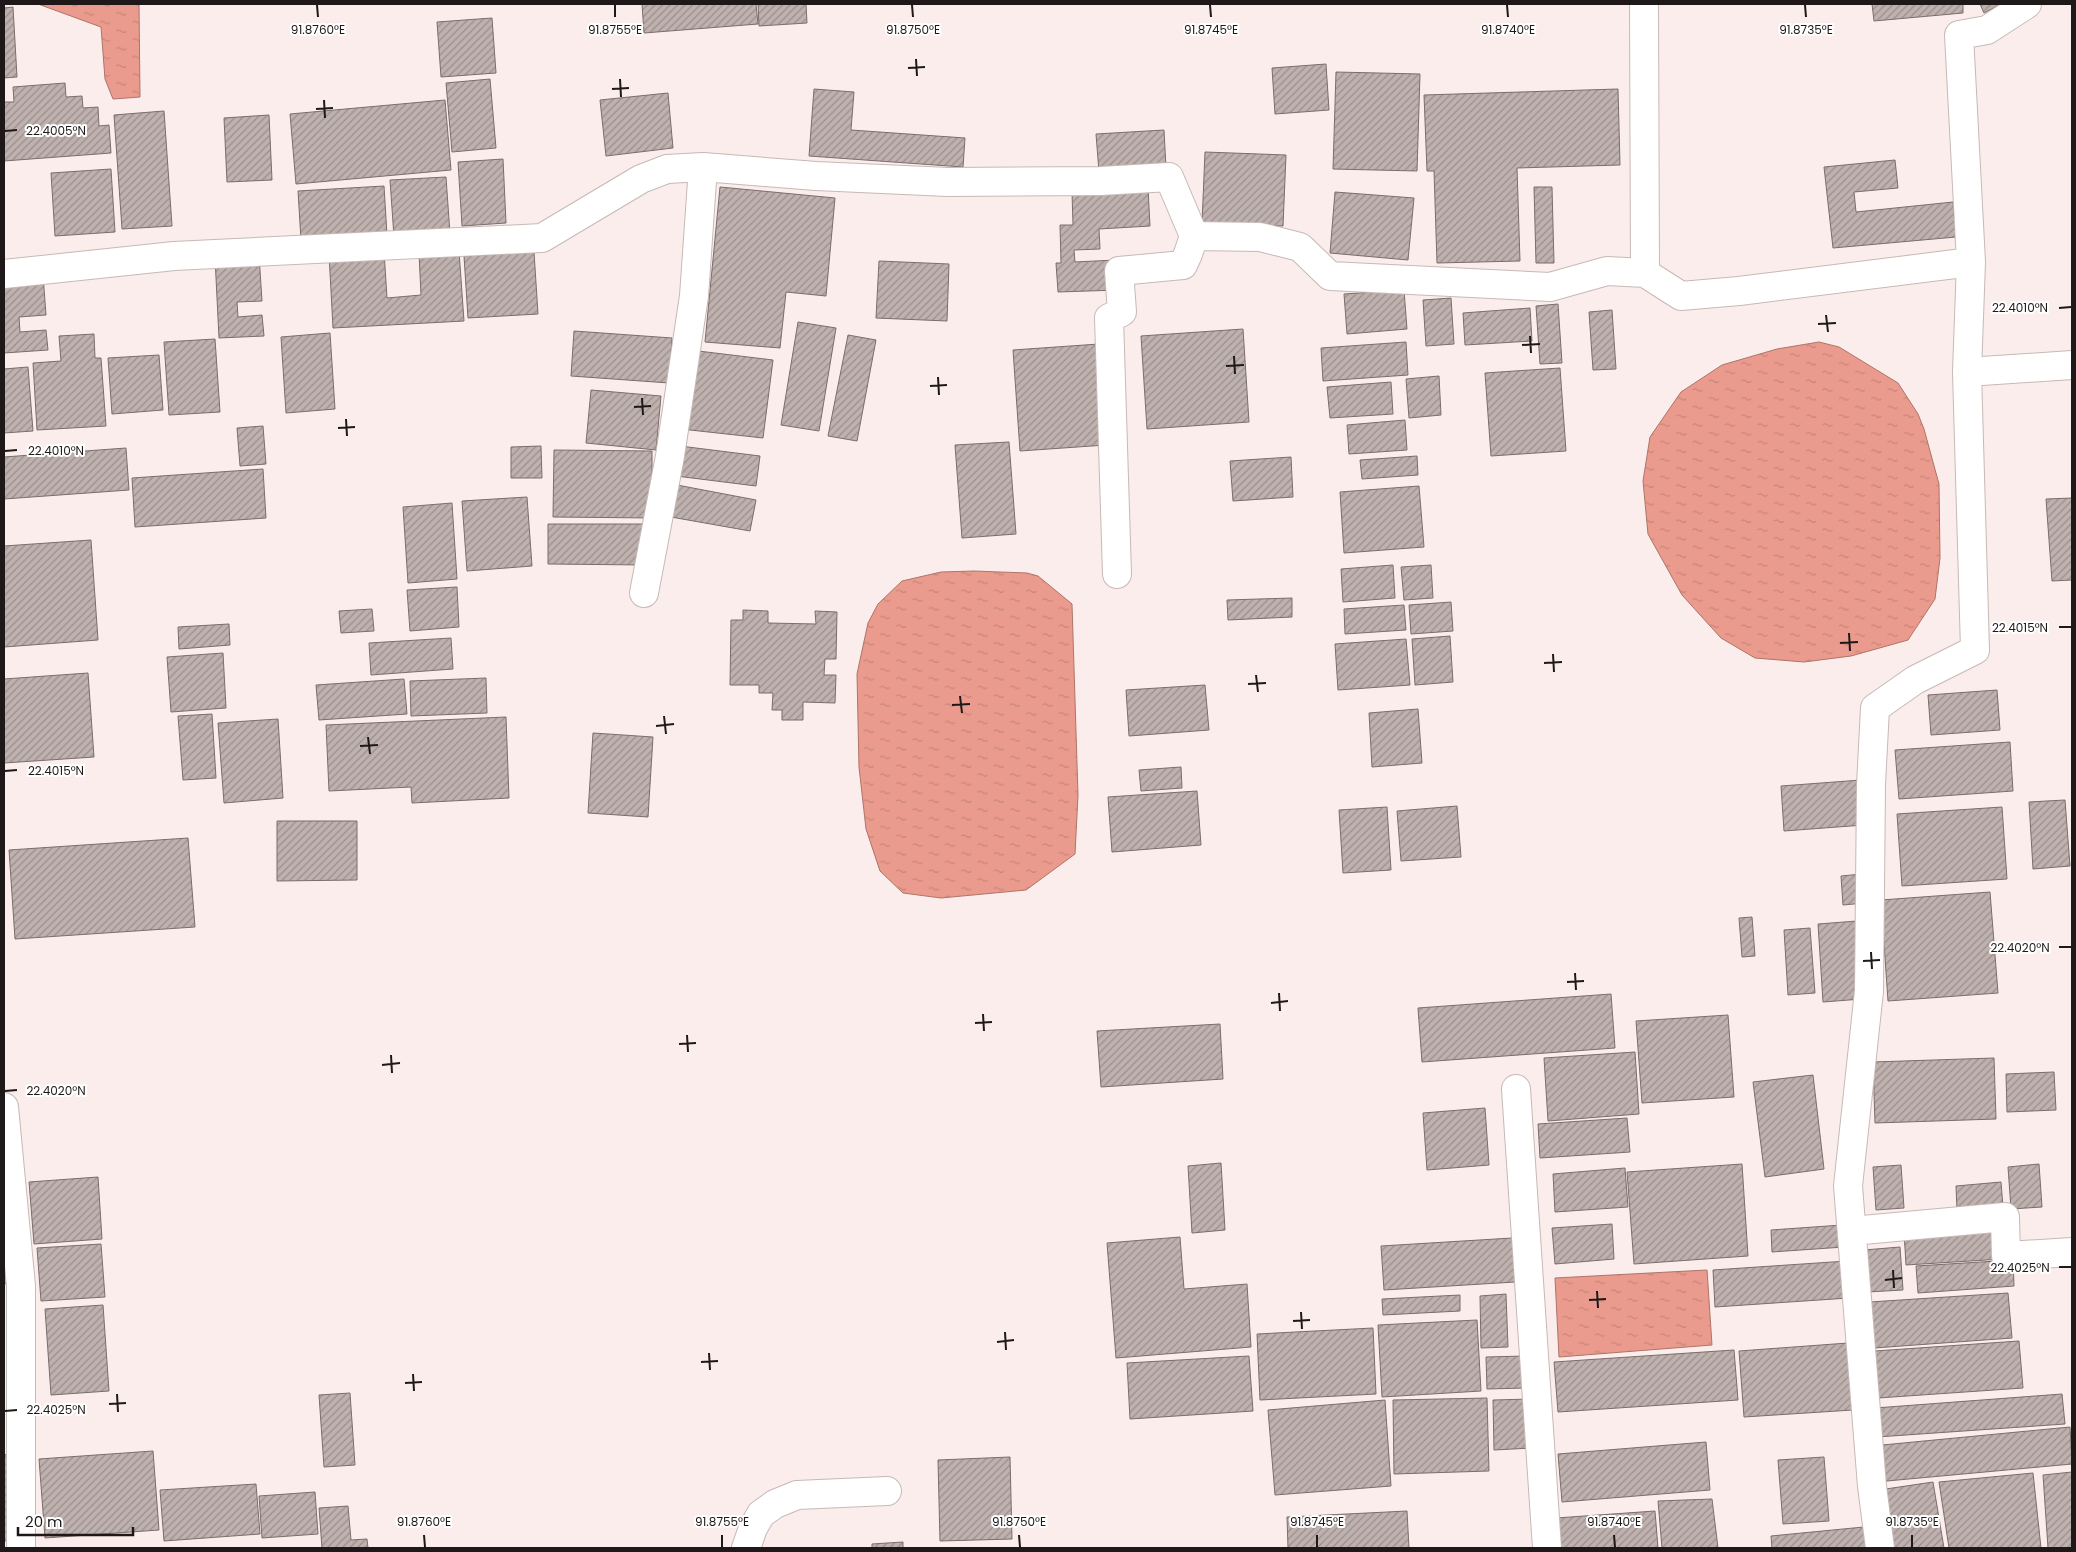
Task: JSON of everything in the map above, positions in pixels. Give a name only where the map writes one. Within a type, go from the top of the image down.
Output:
[{"type":"street","points":[[1644,4],[1646,273]]},
{"type":"street","points":[[1880,1548],[1872,1486],[1848,1186],[1869,991],[1871,785],[1875,708],[1915,680],[1975,650],[1967,372],[1971,262],[1959,36],[1987,30],[2027,4]]},
{"type":"street","points":[[644,593],[670,456],[694,296],[703,167]]},
{"type":"street","points":[[4,274],[174,256],[542,238],[641,180],[667,169],[703,167],[816,176],[948,182],[1101,181],[1169,177],[1194,236],[1188,254],[1183,265],[1119,271],[1122,312],[1109,318],[1117,574]]},
{"type":"street","points":[[1194,236],[1260,237],[1300,247],[1330,276],[1550,287],[1607,271],[1646,273],[1681,296],[1739,292],[1971,262]]},
{"type":"street","points":[[1967,372],[2072,365]]},
{"type":"street","points":[[1516,1089],[1547,1548]]},
{"type":"street","points":[[4,1107],[21,1286],[21,1548]]},
{"type":"street","points":[[1852,1231],[2005,1217],[2006,1256],[2072,1252]]},
{"type":"street","points":[[746,1548],[753,1528],[761,1514],[775,1504],[797,1495],[887,1491]]},
{"type":"water","points":[[38,4],[139,4],[140,97],[113,99],[105,79],[101,27]]},
{"type":"water","points":[[1819,342],[1839,347],[1898,383],[1918,414],[1939,484],[1940,558],[1935,599],[1908,640],[1851,656],[1804,662],[1755,658],[1721,638],[1682,595],[1648,534],[1643,481],[1650,437],[1681,392],[1722,365],[1777,349]]},
{"type":"water","points":[[941,572],[1027,573],[1038,576],[1072,604],[1078,795],[1075,854],[1026,890],[941,898],[903,893],[880,871],[866,829],[859,767],[857,674],[868,623],[878,604],[902,581]]},
{"type":"water","points":[[1707,1270],[1712,1345],[1559,1357],[1555,1278]]},
{"type":"building","points":[[642,4],[756,4],[758,24],[644,33]]},
{"type":"building","points":[[758,4],[806,4],[807,23],[759,26]]},
{"type":"building","points":[[1872,4],[1963,4],[1963,13],[1874,21]]},
{"type":"building","points":[[1980,4],[2001,4],[1984,13]]},
{"type":"building","points":[[13,7],[17,77],[4,78],[4,8]]},
{"type":"building","points":[[492,18],[496,73],[441,77],[437,22]]},
{"type":"building","points":[[1326,64],[1329,110],[1275,114],[1272,68]]},
{"type":"building","points":[[1336,72],[1420,74],[1417,171],[1333,169]]},
{"type":"building","points":[[490,79],[496,148],[452,152],[446,83]]},
{"type":"building","points":[[65,83],[66,97],[82,96],[83,108],[98,107],[99,126],[109,125],[111,153],[4,161],[4,102],[14,102],[13,87]]},
{"type":"building","points":[[814,89],[854,92],[851,130],[965,138],[963,167],[809,156]]},
{"type":"building","points":[[1618,89],[1620,165],[1517,168],[1520,261],[1437,263],[1434,171],[1427,171],[1424,95]]},
{"type":"building","points":[[668,93],[673,148],[606,156],[600,100]]},
{"type":"building","points":[[445,100],[451,170],[296,184],[290,114]]},
{"type":"building","points":[[164,111],[172,226],[122,229],[114,115]]},
{"type":"building","points":[[269,115],[272,180],[227,182],[224,118]]},
{"type":"building","points":[[1164,130],[1166,168],[1099,172],[1096,134]]},
{"type":"building","points":[[1205,152],[1286,155],[1283,226],[1202,223]]},
{"type":"building","points":[[503,159],[506,223],[462,226],[458,162]]},
{"type":"building","points":[[1895,160],[1898,188],[1854,192],[1856,212],[1953,202],[1956,237],[1833,248],[1824,167]]},
{"type":"building","points":[[111,169],[115,232],[55,236],[51,173]]},
{"type":"building","points":[[446,177],[450,234],[394,237],[390,180]]},
{"type":"building","points":[[384,186],[387,235],[301,240],[298,191]]},
{"type":"building","points":[[720,187],[835,198],[826,296],[786,292],[780,348],[705,342]]},
{"type":"building","points":[[1534,187],[1552,187],[1554,263],[1536,263]]},
{"type":"building","points":[[1148,188],[1150,226],[1099,229],[1100,249],[1074,250],[1075,262],[1116,260],[1118,290],[1058,292],[1056,263],[1061,263],[1060,225],[1073,225],[1072,192]]},
{"type":"building","points":[[1335,192],[1414,198],[1408,260],[1330,253]]},
{"type":"building","points":[[384,251],[387,298],[421,295],[419,253],[459,251],[464,321],[333,328],[329,254]]},
{"type":"building","points":[[534,252],[538,314],[468,318],[464,256]]},
{"type":"building","points":[[259,255],[262,301],[237,302],[238,317],[262,315],[264,336],[219,338],[215,258]]},
{"type":"building","points":[[879,261],[949,264],[947,321],[876,318]]},
{"type":"building","points":[[43,275],[46,315],[19,317],[20,332],[46,330],[48,350],[4,353],[4,278]]},
{"type":"building","points":[[1404,290],[1407,329],[1347,334],[1344,294]]},
{"type":"building","points":[[1451,298],[1454,344],[1426,346],[1423,300]]},
{"type":"building","points":[[1558,304],[1562,363],[1540,364],[1536,306]]},
{"type":"building","points":[[1530,308],[1532,341],[1465,345],[1463,313]]},
{"type":"building","points":[[1612,310],[1616,369],[1593,370],[1589,312]]},
{"type":"building","points":[[798,322],[836,328],[819,431],[781,425]]},
{"type":"building","points":[[1243,329],[1249,422],[1147,429],[1141,336]]},
{"type":"building","points":[[574,331],[672,338],[669,383],[571,376]]},
{"type":"building","points":[[330,333],[335,409],[286,413],[281,337]]},
{"type":"building","points":[[94,334],[95,358],[101,358],[106,426],[37,430],[33,363],[61,361],[59,336]]},
{"type":"building","points":[[848,335],[876,340],[857,441],[828,436]]},
{"type":"building","points":[[215,339],[220,412],[169,415],[164,342]]},
{"type":"building","points":[[1406,342],[1408,375],[1323,381],[1321,348]]},
{"type":"building","points":[[1099,344],[1106,445],[1020,451],[1013,350]]},
{"type":"building","points":[[690,350],[773,360],[763,438],[681,429]]},
{"type":"building","points":[[159,355],[163,410],[112,414],[108,358]]},
{"type":"building","points":[[28,367],[33,431],[4,433],[4,369]]},
{"type":"building","points":[[1560,368],[1566,451],[1491,456],[1485,373]]},
{"type":"building","points":[[1439,376],[1441,415],[1409,418],[1406,379]]},
{"type":"building","points":[[1391,382],[1393,414],[1330,418],[1327,387]]},
{"type":"building","points":[[591,390],[661,396],[656,450],[586,443]]},
{"type":"building","points":[[1405,420],[1407,450],[1349,454],[1347,425]]},
{"type":"building","points":[[263,426],[266,464],[240,466],[237,428]]},
{"type":"building","points":[[1009,442],[1016,534],[962,538],[955,445]]},
{"type":"building","points":[[541,446],[542,478],[511,478],[511,447]]},
{"type":"building","points":[[680,446],[760,456],[756,486],[676,476]]},
{"type":"building","points":[[126,448],[129,490],[4,499],[4,457]]},
{"type":"building","points":[[554,450],[652,451],[652,518],[553,517]]},
{"type":"building","points":[[1417,456],[1418,475],[1362,479],[1360,460]]},
{"type":"building","points":[[1291,457],[1293,497],[1233,501],[1230,461]]},
{"type":"building","points":[[263,469],[266,518],[135,527],[132,478]]},
{"type":"building","points":[[677,485],[756,500],[750,531],[671,517]]},
{"type":"building","points":[[1419,486],[1424,547],[1344,553],[1340,492]]},
{"type":"building","points":[[527,497],[532,566],[467,571],[462,501]]},
{"type":"building","points":[[2072,498],[2072,580],[2052,581],[2046,499]]},
{"type":"building","points":[[452,503],[457,579],[408,583],[403,507]]},
{"type":"building","points":[[548,524],[644,524],[644,565],[548,564]]},
{"type":"building","points":[[91,540],[98,640],[4,647],[4,546]]},
{"type":"building","points":[[1393,565],[1395,598],[1343,602],[1341,569]]},
{"type":"building","points":[[1431,565],[1433,598],[1404,600],[1401,567]]},
{"type":"building","points":[[457,587],[459,627],[410,631],[407,590]]},
{"type":"building","points":[[1292,598],[1292,617],[1228,620],[1227,600]]},
{"type":"building","points":[[1451,602],[1453,631],[1411,634],[1409,605]]},
{"type":"building","points":[[1404,605],[1406,630],[1345,634],[1344,609]]},
{"type":"building","points":[[372,609],[374,631],[341,633],[339,611]]},
{"type":"building","points":[[743,610],[768,611],[768,623],[816,624],[815,611],[837,612],[836,659],[825,659],[824,675],[836,675],[835,703],[803,702],[803,720],[782,720],[782,710],[772,710],[773,693],[759,693],[759,685],[730,685],[731,620],[743,620]]},
{"type":"building","points":[[229,624],[230,645],[179,649],[178,627]]},
{"type":"building","points":[[1450,636],[1453,682],[1415,685],[1412,639]]},
{"type":"building","points":[[451,638],[453,669],[371,675],[369,643]]},
{"type":"building","points":[[1406,639],[1410,685],[1338,690],[1335,644]]},
{"type":"building","points":[[223,653],[226,708],[171,712],[167,657]]},
{"type":"building","points":[[88,673],[94,757],[4,763],[4,679]]},
{"type":"building","points":[[486,678],[487,713],[411,716],[410,681]]},
{"type":"building","points":[[404,679],[407,714],[319,720],[316,685]]},
{"type":"building","points":[[1205,685],[1209,730],[1129,736],[1126,690]]},
{"type":"building","points":[[1997,690],[2000,730],[1931,735],[1928,695]]},
{"type":"building","points":[[1418,709],[1422,763],[1372,767],[1369,713]]},
{"type":"building","points":[[212,714],[216,778],[183,780],[178,716]]},
{"type":"building","points":[[506,717],[509,798],[412,803],[411,787],[329,791],[326,725]]},
{"type":"building","points":[[278,719],[283,798],[224,803],[218,723]]},
{"type":"building","points":[[593,733],[653,737],[648,817],[588,813]]},
{"type":"building","points":[[2010,742],[2013,791],[1899,799],[1895,750]]},
{"type":"building","points":[[1181,767],[1182,788],[1141,791],[1139,770]]},
{"type":"building","points":[[1861,780],[1864,825],[1784,831],[1781,786]]},
{"type":"building","points":[[1197,791],[1201,845],[1112,852],[1108,797]]},
{"type":"building","points":[[2065,800],[2070,866],[2033,869],[2029,802]]},
{"type":"building","points":[[1457,806],[1461,857],[1401,861],[1397,811]]},
{"type":"building","points":[[1387,807],[1391,870],[1343,873],[1339,810]]},
{"type":"building","points":[[2002,807],[2007,879],[1902,886],[1897,814]]},
{"type":"building","points":[[277,821],[357,821],[357,880],[277,881]]},
{"type":"building","points":[[188,838],[195,927],[15,939],[9,850]]},
{"type":"building","points":[[1862,874],[1864,903],[1843,905],[1841,876]]},
{"type":"building","points":[[1990,892],[1998,993],[1888,1001],[1881,900]]},
{"type":"building","points":[[1752,917],[1755,956],[1742,957],[1739,918]]},
{"type":"building","points":[[1857,921],[1862,999],[1823,1002],[1818,924]]},
{"type":"building","points":[[1810,928],[1815,993],[1788,995],[1784,930]]},
{"type":"building","points":[[1611,994],[1615,1048],[1422,1062],[1418,1008]]},
{"type":"building","points":[[1728,1015],[1734,1097],[1642,1103],[1636,1021]]},
{"type":"building","points":[[1220,1024],[1223,1079],[1101,1087],[1097,1031]]},
{"type":"building","points":[[1635,1052],[1639,1114],[1548,1121],[1544,1058]]},
{"type":"building","points":[[1994,1058],[1996,1119],[1875,1123],[1873,1062]]},
{"type":"building","points":[[2054,1072],[2056,1110],[2007,1112],[2006,1074]]},
{"type":"building","points":[[1813,1075],[1824,1169],[1765,1177],[1753,1082]]},
{"type":"building","points":[[1485,1108],[1489,1165],[1427,1170],[1423,1113]]},
{"type":"building","points":[[1627,1118],[1630,1152],[1540,1158],[1538,1124]]},
{"type":"building","points":[[1221,1163],[1225,1230],[1192,1233],[1188,1166]]},
{"type":"building","points":[[1742,1164],[1748,1256],[1634,1264],[1627,1172]]},
{"type":"building","points":[[2039,1164],[2042,1207],[2011,1209],[2008,1167]]},
{"type":"building","points":[[1901,1165],[1904,1208],[1876,1210],[1873,1167]]},
{"type":"building","points":[[1625,1168],[1628,1207],[1555,1212],[1553,1174]]},
{"type":"building","points":[[98,1177],[102,1239],[34,1244],[29,1182]]},
{"type":"building","points":[[2001,1182],[2003,1207],[1957,1210],[1956,1186]]},
{"type":"building","points":[[1612,1224],[1614,1259],[1555,1264],[1552,1228]]},
{"type":"building","points":[[1842,1225],[1844,1247],[1772,1252],[1771,1230]]},
{"type":"building","points":[[1999,1225],[2002,1259],[1906,1265],[1904,1232]]},
{"type":"building","points":[[1180,1237],[1184,1289],[1247,1284],[1251,1347],[1116,1358],[1107,1243]]},
{"type":"building","points":[[1512,1238],[1515,1282],[1384,1290],[1381,1246]]},
{"type":"building","points":[[101,1244],[105,1297],[41,1301],[37,1248]]},
{"type":"building","points":[[1900,1247],[1903,1290],[1867,1292],[1864,1250]]},
{"type":"building","points":[[4,1248],[8,1283],[4,1284]]},
{"type":"building","points":[[2013,1260],[2014,1286],[1918,1293],[1916,1266]]},
{"type":"building","points":[[1847,1261],[1849,1298],[1715,1307],[1713,1270]]},
{"type":"building","points":[[2008,1293],[2012,1338],[1874,1348],[1870,1302]]},
{"type":"building","points":[[1506,1294],[1508,1347],[1481,1348],[1480,1296]]},
{"type":"building","points":[[1460,1295],[1460,1311],[1383,1315],[1382,1299]]},
{"type":"building","points":[[103,1305],[109,1391],[51,1395],[45,1309]]},
{"type":"building","points":[[1477,1320],[1481,1391],[1382,1397],[1378,1325]]},
{"type":"building","points":[[1373,1328],[1376,1394],[1260,1400],[1257,1334]]},
{"type":"building","points":[[2019,1341],[2023,1388],[1878,1398],[1875,1351]]},
{"type":"building","points":[[1848,1343],[1853,1410],[1744,1417],[1739,1351]]},
{"type":"building","points":[[1734,1350],[1738,1400],[1558,1412],[1554,1362]]},
{"type":"building","points":[[1249,1356],[1253,1411],[1130,1419],[1127,1363]]},
{"type":"building","points":[[1525,1356],[1526,1388],[1487,1389],[1486,1357]]},
{"type":"building","points":[[350,1393],[355,1465],[324,1467],[319,1395]]},
{"type":"building","points":[[2062,1394],[2065,1424],[1877,1437],[1875,1408]]},
{"type":"building","points":[[1487,1398],[1489,1471],[1394,1474],[1393,1400]]},
{"type":"building","points":[[1531,1399],[1532,1448],[1494,1450],[1493,1400]]},
{"type":"building","points":[[1385,1400],[1391,1486],[1275,1495],[1268,1410]]},
{"type":"building","points":[[2070,1427],[2072,1464],[1876,1482],[1872,1446]]},
{"type":"building","points":[[1706,1442],[1710,1490],[1562,1502],[1558,1454]]},
{"type":"building","points":[[153,1451],[159,1530],[45,1538],[39,1459]]},
{"type":"building","points":[[9,1454],[15,1540],[4,1541],[4,1455]]},
{"type":"building","points":[[1010,1457],[1012,1539],[940,1541],[938,1460]]},
{"type":"building","points":[[1824,1457],[1829,1521],[1783,1524],[1778,1460]]},
{"type":"building","points":[[2072,1472],[2072,1548],[2048,1548],[2043,1475]]},
{"type":"building","points":[[2033,1473],[2041,1548],[1949,1548],[1939,1482]]},
{"type":"building","points":[[1933,1482],[1944,1548],[1887,1548],[1879,1490]]},
{"type":"building","points":[[256,1484],[260,1534],[164,1541],[160,1490]]},
{"type":"building","points":[[315,1492],[318,1534],[262,1538],[259,1496]]},
{"type":"building","points":[[1712,1499],[1718,1548],[1662,1548],[1658,1501]]},
{"type":"building","points":[[348,1506],[351,1540],[367,1539],[368,1548],[322,1548],[319,1508]]},
{"type":"building","points":[[1407,1511],[1409,1548],[1288,1548],[1287,1517]]},
{"type":"building","points":[[1655,1511],[1658,1548],[1559,1548],[1556,1518]]},
{"type":"building","points":[[1874,1526],[1876,1548],[1772,1548],[1771,1536]]},
{"type":"building","points":[[903,1542],[903,1548],[872,1548],[872,1544]]}]
